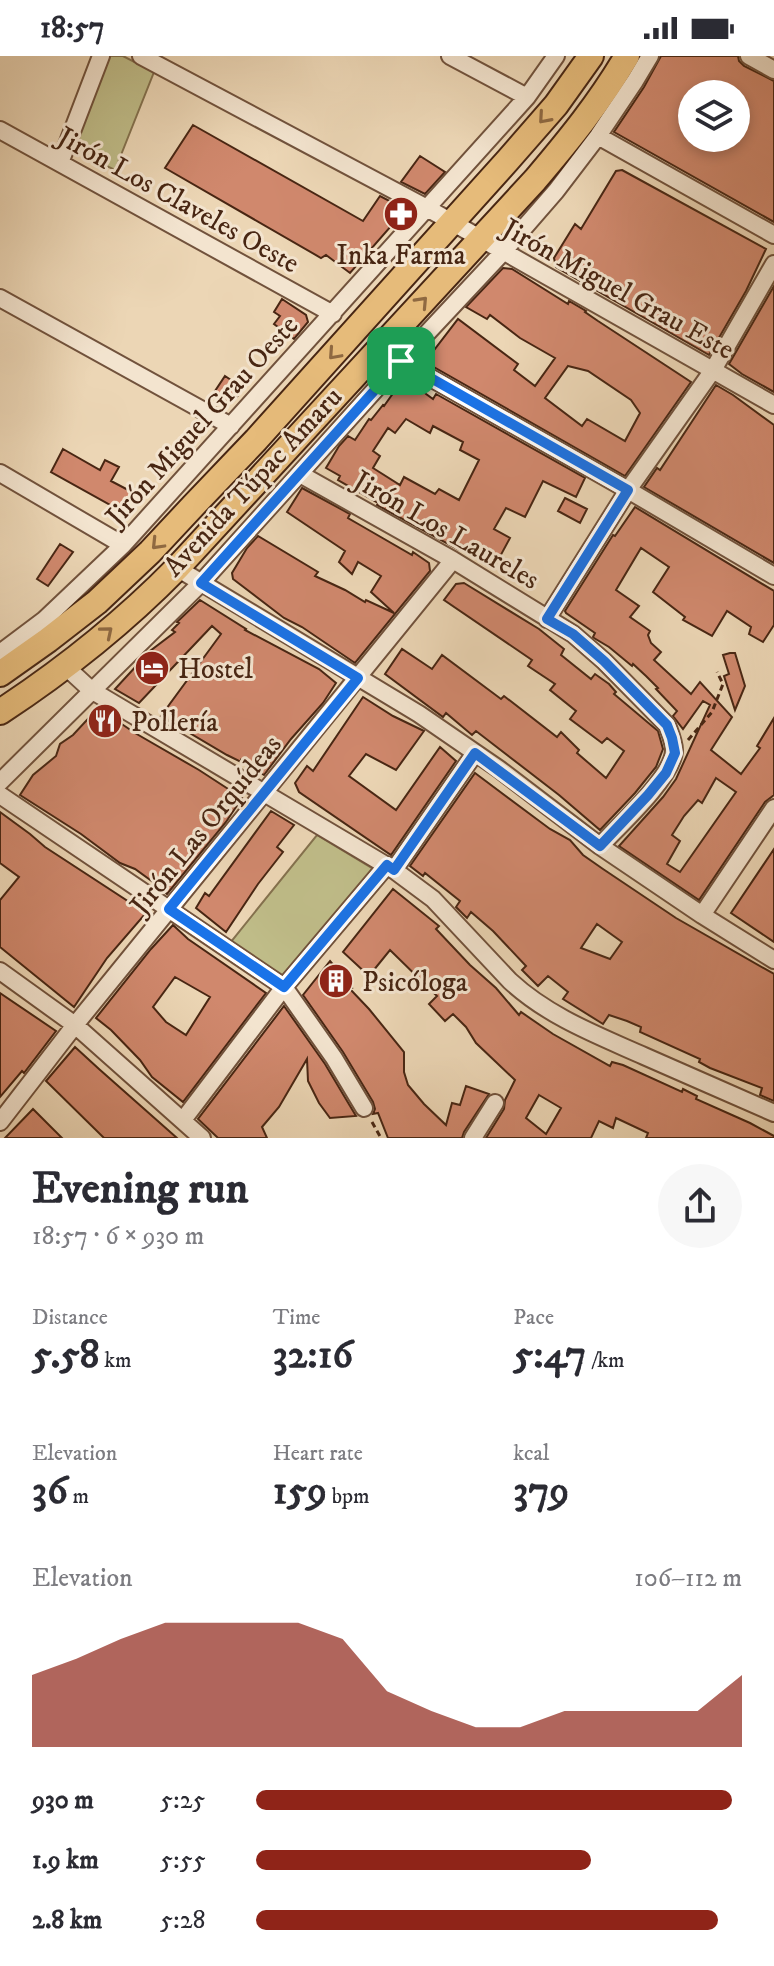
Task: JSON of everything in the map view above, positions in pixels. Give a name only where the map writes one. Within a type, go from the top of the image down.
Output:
[{"type":"highway","name":"Avenida Túpac Amaru","points":[[0,674],[97,602],[150,552],[256,440],[556,105],[591,56]]},
{"type":"highway","name":"Avenida Túpac Amaru","points":[[0,712],[65,666],[135,608],[177,568],[535,180],[584,121],[627,56]]},
{"type":"street","points":[[60,163],[101,56]]},
{"type":"street","points":[[141,56],[164,62],[480,240]]},
{"type":"street","points":[[450,56],[527,97]]},
{"type":"street","name":"Jirón Miguel Grau Oeste","points":[[0,653],[44,620],[123,545],[527,97],[556,56]]},
{"type":"street","name":"Avenida Túpac Amaru","points":[[0,782],[201,583],[503,252],[598,136],[650,56]]},
{"type":"street","points":[[749,56],[774,70]]},
{"type":"street","name":"Jirón Los Claveles Oeste","points":[[0,130],[333,314]]},
{"type":"street","points":[[598,136],[774,235]]},
{"type":"street","name":"Jirón Miguel Grau Este","points":[[480,240],[774,405]]},
{"type":"street","points":[[547,619],[628,490],[713,370],[774,264]]},
{"type":"street","points":[[0,298],[231,426]]},
{"type":"street","points":[[401,361],[774,576]]},
{"type":"street","points":[[0,473],[123,545]]},
{"type":"street","name":"Jirón Los Laureles","points":[[300,474],[453,560],[573,634],[667,725],[674,748]]},
{"type":"street","name":"Jirón Las Orquídeas","points":[[0,1122],[75,1025],[453,560]]},
{"type":"street","points":[[177,568],[419,714],[600,846],[774,960]]},
{"type":"street","points":[[65,666],[91,690],[390,867],[433,899],[510,981],[543,1006],[577,1027],[774,1113]]},
{"type":"street","points":[[600,846],[666,773],[675,753],[674,748]]},
{"type":"street","points":[[183,1120],[284,987],[390,867],[475,753]]},
{"type":"street","points":[[0,795],[284,987],[334,1058],[364,1108]]},
{"type":"street","points":[[702,915],[774,808]]},
{"type":"street","points":[[0,971],[75,1025],[202,1138]]},
{"type":"street","points":[[473,1138],[495,1103]]},
{"type":"path","points":[[674,748],[691,738],[712,712],[723,684],[717,672]]},
{"type":"path","points":[[364,1108],[381,1138]]},
{"type":"shaded area","points":[[110,56],[123,56],[154,72],[115,170],[72,150]]},
{"type":"shaded area","points":[[317,835],[375,870],[284,980],[230,943]]},
{"type":"building","points":[[661,56],[738,56],[744,66],[774,81],[774,222],[614,132]]},
{"type":"building","points":[[193,125],[363,221],[380,196],[409,211],[394,228],[391,226],[350,273],[326,255],[321,258],[165,168]]},
{"type":"building","points":[[420,156],[445,172],[425,194],[401,182]]},
{"type":"building","points":[[622,170],[766,249],[709,355],[556,267],[554,258],[575,224],[581,229],[616,171]]},
{"type":"building","points":[[503,268],[512,269],[568,304],[569,301],[586,311],[691,382],[625,476],[425,362],[458,319],[518,364],[514,370],[535,386],[555,358],[520,338],[490,315],[487,319],[466,307]],"holes":[[[568,366],[588,371],[631,400],[640,413],[625,441],[587,419],[582,426],[545,398]]]},
{"type":"building","points":[[774,286],[774,392],[729,364]]},
{"type":"building","points":[[282,299],[306,315],[308,322],[294,339],[274,324],[280,316],[274,312]]},
{"type":"building","points":[[225,376],[243,388],[234,401],[224,402],[213,394]]},
{"type":"building","points":[[404,378],[433,399],[436,394],[585,478],[576,497],[543,481],[525,517],[506,508],[494,529],[510,538],[496,564],[462,545],[459,550],[377,505],[338,480],[340,476],[326,468],[348,436],[355,440],[369,419],[384,406]],"holes":[[[406,419],[430,433],[433,426],[463,442],[460,450],[479,460],[459,500],[439,489],[435,494],[404,477],[400,485],[373,468],[380,456],[373,451],[388,428],[395,433]]]},
{"type":"building","points":[[716,385],[774,425],[774,563],[644,487],[657,468],[660,470]]},
{"type":"building","points":[[63,449],[100,470],[105,460],[119,467],[111,481],[132,492],[121,511],[51,472]]},
{"type":"building","points":[[302,488],[350,514],[348,518],[429,563],[430,571],[355,663],[284,618],[233,579],[232,573],[258,536],[318,572],[315,576],[394,613],[371,592],[381,576],[358,562],[352,574],[339,562],[345,551],[287,512]]},
{"type":"building","points":[[565,498],[587,509],[580,523],[558,511]]},
{"type":"building","points":[[635,507],[774,591],[774,625],[763,642],[749,634],[751,627],[727,611],[712,636],[683,620],[685,617],[653,592],[669,567],[641,548],[616,590],[639,606],[630,617],[650,631],[651,643],[661,652],[654,660],[691,694],[700,682],[732,717],[711,750],[741,774],[760,748],[757,746],[774,718],[774,795],[765,802],[699,900],[619,846],[676,779],[710,705],[703,701],[683,729],[673,716],[677,711],[646,676],[566,613]],"holes":[[[716,778],[736,792],[680,872],[667,864],[680,841],[672,835],[698,800],[702,803]]]},
{"type":"building","points":[[60,544],[73,552],[48,586],[37,579]]},
{"type":"building","points":[[464,583],[539,629],[564,649],[561,655],[591,679],[595,674],[609,684],[616,692],[614,694],[658,731],[663,749],[656,767],[600,830],[476,731],[472,735],[446,713],[443,717],[385,674],[402,649],[432,669],[442,655],[501,699],[504,696],[557,737],[561,732],[579,750],[577,753],[606,778],[624,751],[607,738],[602,743],[570,719],[576,711],[550,690],[555,684],[528,666],[532,660],[444,600],[456,584]]},
{"type":"building","points":[[200,600],[245,630],[319,669],[336,683],[264,775],[161,716],[221,634],[212,626],[139,703],[115,689],[150,651],[175,632],[172,630],[177,622]]},
{"type":"building","points":[[735,653],[745,686],[735,710],[724,676],[729,674],[723,655]]},
{"type":"building","points":[[363,697],[424,731],[396,770],[366,754],[349,776],[396,810],[440,747],[456,761],[391,855],[299,792],[295,783],[307,766],[313,771]]},
{"type":"building","points":[[98,708],[242,798],[167,894],[135,869],[120,863],[20,795],[33,775],[56,756],[60,744],[73,735]]},
{"type":"building","points":[[475,773],[550,829],[570,840],[583,855],[603,869],[676,918],[774,974],[774,1101],[760,1095],[762,1088],[710,1068],[699,1062],[700,1059],[640,1032],[641,1027],[609,1015],[603,1024],[563,999],[568,992],[548,976],[538,986],[522,970],[526,966],[493,931],[471,912],[467,918],[456,907],[460,901],[425,873],[423,876],[410,866]],"holes":[[[597,924],[622,942],[610,959],[581,948]]]},
{"type":"building","points":[[271,811],[294,825],[277,847],[283,852],[226,932],[196,908],[205,893],[209,896]]},
{"type":"building","points":[[0,812],[45,847],[146,913],[107,958],[74,1007],[0,947],[0,900],[19,877],[0,863]]},
{"type":"building","points":[[774,849],[774,942],[731,913]]},
{"type":"building","points":[[393,889],[439,926],[436,929],[519,1015],[521,1012],[610,1066],[612,1062],[623,1065],[682,1092],[683,1089],[697,1096],[696,1099],[750,1123],[774,1138],[646,1138],[648,1133],[616,1118],[613,1128],[599,1121],[591,1138],[486,1138],[504,1109],[515,1080],[476,1043],[453,1014],[445,1021],[429,1004],[437,996],[390,950],[369,976],[343,952]],"holes":[[[539,1095],[561,1108],[546,1134],[526,1118]]]},
{"type":"building","points":[[173,925],[188,939],[266,993],[183,1102],[152,1077],[140,1060],[96,1018]],"holes":[[[175,977],[210,997],[186,1035],[166,1022],[153,1007]]]},
{"type":"building","points":[[330,961],[404,1052],[404,1072],[408,1085],[446,1125],[452,1103],[460,1105],[466,1086],[489,1094],[462,1138],[388,1138],[378,1113],[373,1114],[373,1102],[303,995]]},
{"type":"building","points":[[0,993],[56,1031],[24,1073],[22,1071],[0,1097]]},
{"type":"building","points":[[284,1006],[325,1064],[356,1116],[330,1118],[308,1081],[307,1059],[279,1107],[262,1127],[267,1138],[218,1138],[198,1119]]},
{"type":"building","points":[[75,1047],[177,1138],[104,1138],[46,1081]]},
{"type":"building","points":[[33,1109],[62,1138],[5,1138]]},
{"type":"place","name":"Inka Farma","points":[[401,214]]},
{"type":"place","name":"Hostel","points":[[152,668]]},
{"type":"place","name":"Pollería","points":[[105,721]]},
{"type":"place","name":"Psicóloga","points":[[336,981]]},
{"type":"route","points":[[401,361],[628,490],[547,619],[573,634],[653,710],[667,725],[675,753],[666,773],[600,846],[475,753],[394,870],[387,865],[284,987],[169,909],[358,678],[201,583],[401,361]]}]
